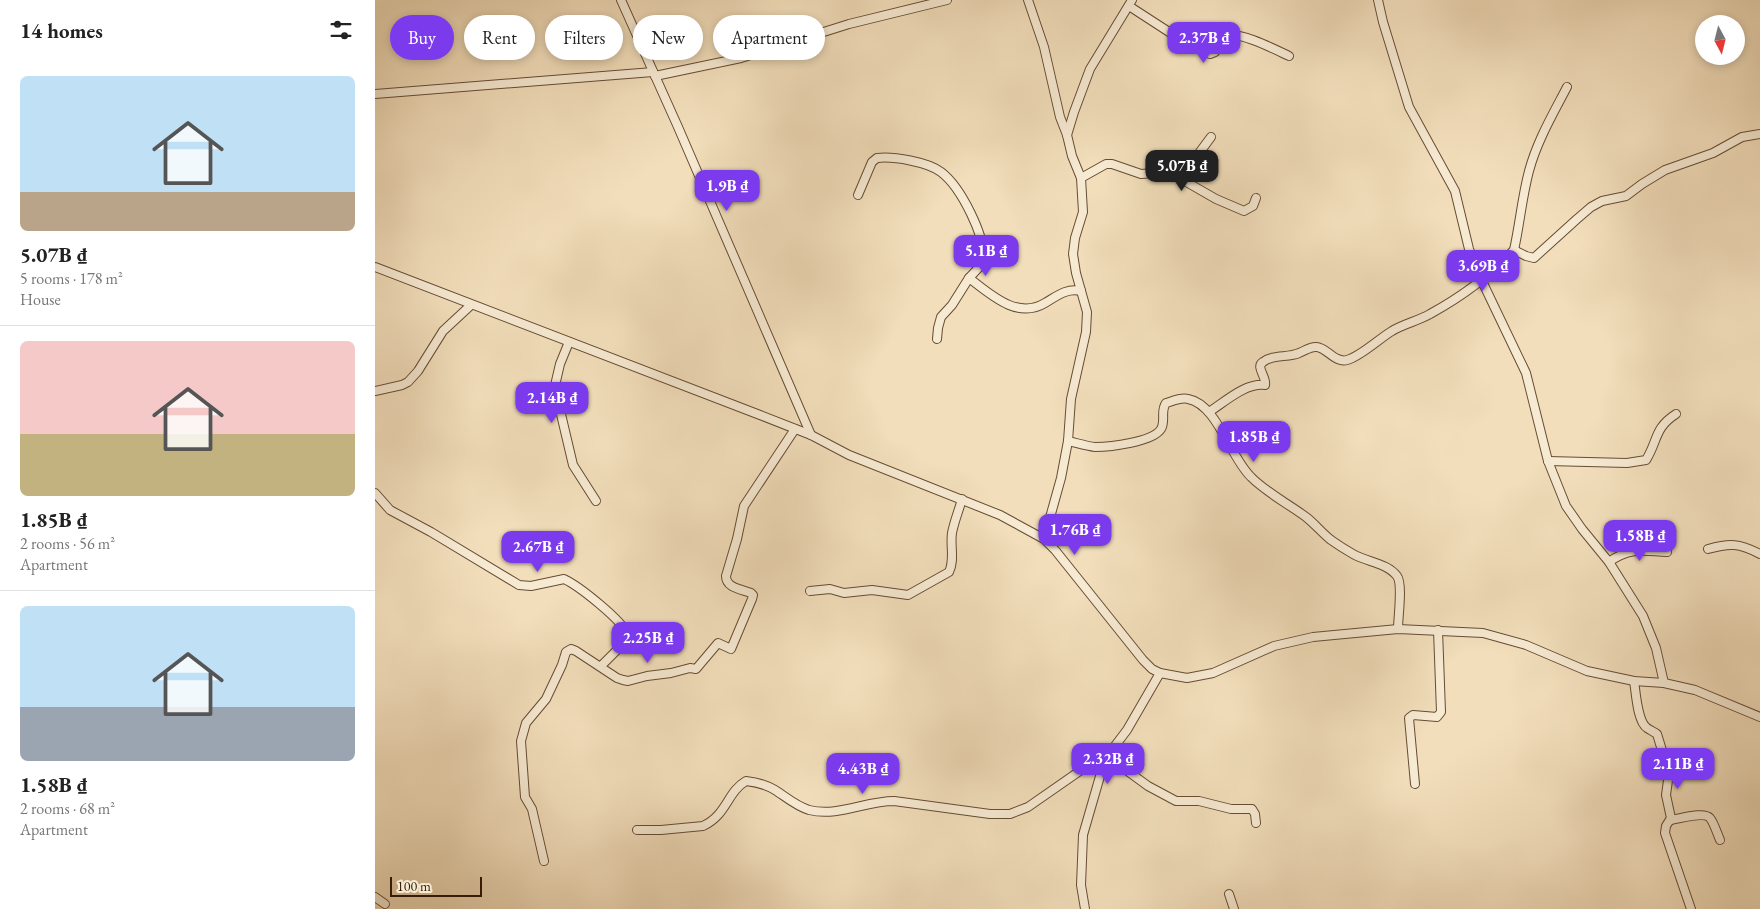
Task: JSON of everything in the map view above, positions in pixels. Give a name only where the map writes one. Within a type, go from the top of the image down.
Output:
[{"type":"street","points":[[621,0],[811,435]]},
{"type":"street","points":[[375,94],[654,74],[741,58],[838,27],[947,0]]},
{"type":"street","points":[[1028,0],[1044,47],[1060,117],[1081,178],[1083,212],[1075,238],[1073,254],[1087,312],[1086,332],[1071,400],[1068,441],[1061,478],[1044,539]]},
{"type":"street","points":[[1378,0],[1409,107],[1455,191],[1469,249],[1481,280],[1526,373],[1548,461],[1566,506],[1609,562],[1628,590],[1647,624],[1657,648],[1664,683]]},
{"type":"street","points":[[1067,135],[1073,112],[1090,69],[1131,3],[1186,43],[1210,54],[1215,52],[1224,34],[1230,34],[1249,39],[1289,56]]},
{"type":"street","points":[[1209,412],[1242,390],[1252,386],[1265,385],[1266,380],[1260,369],[1262,362],[1271,358],[1299,354],[1316,347],[1343,361],[1351,359],[1393,330],[1429,314],[1457,298],[1495,270],[1514,250],[1522,198],[1529,169],[1536,149],[1567,87]]},
{"type":"street","points":[[1514,250],[1534,258],[1591,207],[1614,197],[1626,196],[1665,170],[1713,153],[1743,137],[1760,134]]},
{"type":"street","points":[[1081,178],[1106,164],[1112,164],[1141,174],[1169,172],[1191,164],[1211,137]]},
{"type":"street","points":[[858,195],[872,162],[877,158],[902,160],[920,163],[943,173],[968,208],[974,219],[984,262],[969,278],[952,305],[941,316],[937,328],[937,338]]},
{"type":"street","points":[[1169,172],[1216,199],[1244,211],[1253,206],[1256,198]]},
{"type":"street","points":[[375,267],[701,391],[811,435],[849,455],[1000,515],[1044,539],[1061,557],[1143,660],[1152,669],[1160,673],[1176,677],[1198,677],[1222,670],[1259,652],[1283,644],[1313,638],[1398,629],[1438,630],[1496,635],[1526,645],[1587,671],[1634,681],[1664,683],[1695,690],[1760,718]]},
{"type":"street","points":[[969,278],[1009,306],[1019,309],[1038,306],[1060,293],[1071,290],[1081,291]]},
{"type":"street","points":[[375,391],[408,382],[418,371],[443,331],[471,305]]},
{"type":"street","points":[[569,342],[560,364],[553,394],[560,410],[571,462],[596,500]]},
{"type":"street","points":[[1068,441],[1094,447],[1117,446],[1142,440],[1160,431],[1163,425],[1163,409],[1166,403],[1187,398],[1196,401],[1209,412],[1235,457],[1250,476],[1305,517],[1330,540],[1353,554],[1381,565],[1396,576],[1400,584],[1398,629]]},
{"type":"street","points":[[1548,461],[1627,463],[1646,460],[1659,430],[1666,421],[1676,414]]},
{"type":"street","points":[[544,861],[532,809],[525,797],[521,741],[529,718],[546,699],[563,665],[567,651],[571,649],[576,650],[617,678],[628,681],[671,673],[686,668],[696,669],[718,643],[731,649],[753,599],[751,593],[728,584],[725,576],[737,539],[742,511],[795,429]]},
{"type":"street","points":[[375,493],[390,510],[431,532],[519,585],[531,586],[564,579],[596,600],[628,635],[626,641],[601,666]]},
{"type":"street","points":[[810,591],[830,590],[844,593],[872,590],[908,595],[945,575],[949,572],[952,565],[952,531],[963,499]]},
{"type":"street","points":[[1707,549],[1725,544],[1736,544],[1760,554]]},
{"type":"street","points":[[1609,562],[1620,554],[1629,552],[1667,552]]},
{"type":"street","points":[[1415,784],[1409,718],[1413,715],[1437,717],[1441,712],[1438,630]]},
{"type":"street","points":[[1085,909],[1081,885],[1083,835],[1106,757],[1127,730],[1160,673]]},
{"type":"street","points":[[1634,681],[1643,723],[1659,737],[1668,769],[1669,776],[1666,795],[1671,820],[1665,828],[1665,837],[1691,909]]},
{"type":"street","points":[[1106,757],[1167,798],[1179,802],[1199,801],[1231,809],[1252,809],[1255,814],[1256,823]]},
{"type":"street","points":[[637,830],[668,830],[703,826],[719,816],[735,792],[746,781],[764,785],[800,807],[817,811],[848,810],[881,802],[894,801],[990,814],[1010,814],[1028,807],[1087,766],[1106,757]]},
{"type":"street","points":[[1671,820],[1703,814],[1710,818],[1720,840]]},
{"type":"street","points":[[1229,894],[1233,909]]},
{"type":"street","points":[[375,897],[385,904]]}]
